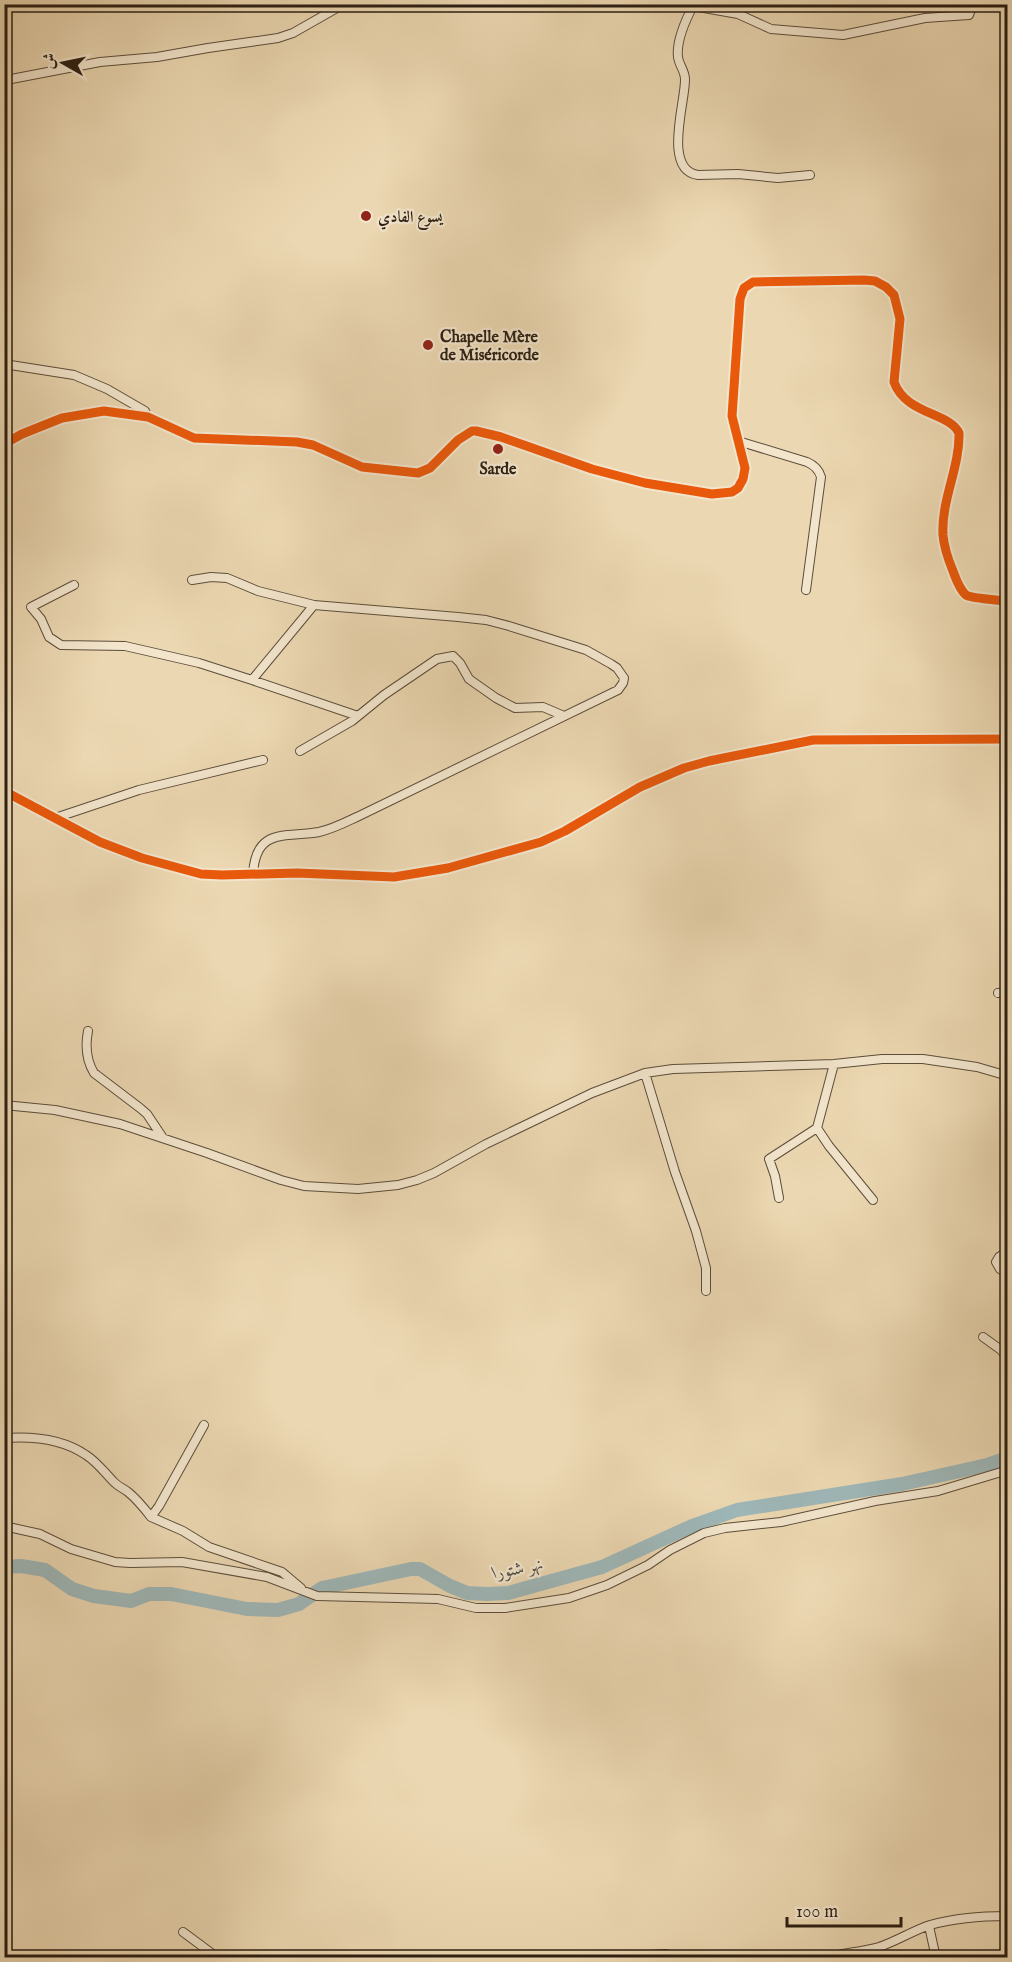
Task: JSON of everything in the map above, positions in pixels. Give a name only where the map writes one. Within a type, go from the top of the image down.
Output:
[{"type":"street","points":[[4,83],[6,80],[24,76],[100,62],[157,57],[278,38],[293,33],[344,4]]},
{"type":"street","points":[[810,175],[777,178],[738,174],[698,175],[686,168],[680,154],[678,134],[685,78],[677,55],[684,26],[693,5],[738,14],[771,28],[843,35],[925,18],[965,16],[969,15],[973,4]]},
{"type":"street","points":[[4,444],[48,423],[78,415],[110,411],[148,417],[194,438],[297,442],[313,445],[362,467],[409,473],[424,472],[458,440],[472,431],[477,431],[501,437],[592,469],[665,488],[712,494],[732,492],[738,488],[745,468],[732,416],[740,298],[744,288],[753,282],[875,281],[886,286],[894,295],[900,319],[895,374],[897,388],[908,401],[951,423],[959,433],[944,528],[945,547],[953,571],[966,595],[1008,602]]},
{"type":"street","points":[[4,364],[74,375],[107,389],[145,411],[148,417]]},
{"type":"street","points":[[738,441],[807,462],[819,472],[821,477],[807,590]]},
{"type":"street","points":[[192,580],[211,577],[227,578],[258,591],[314,605],[486,620],[586,650],[617,668],[624,678],[618,690],[334,827],[317,832],[278,835],[270,838],[258,851],[253,874]]},
{"type":"street","points":[[74,585],[31,608],[41,619],[49,637],[61,645],[125,646],[199,663],[358,716]]},
{"type":"street","points":[[252,680],[314,605]]},
{"type":"street","points":[[300,751],[358,716],[384,695],[437,659],[453,656],[469,679],[496,698],[515,708],[543,707],[564,716]]},
{"type":"street","points":[[4,791],[100,842],[142,858],[201,874],[297,873],[394,877],[448,867],[541,842],[565,831],[640,787],[684,768],[709,761],[813,740],[1008,739]]},
{"type":"street","points":[[55,818],[139,790],[263,760]]},
{"type":"street","points":[[88,1031],[87,1054],[89,1065],[94,1073],[147,1114],[163,1138]]},
{"type":"street","points":[[5,1107],[55,1110],[120,1124],[281,1180],[304,1186],[339,1189],[387,1187],[417,1180],[592,1093],[645,1073],[673,1069],[923,1059],[976,1067],[1008,1076]]},
{"type":"street","points":[[779,1198],[769,1159],[817,1128],[834,1064]]},
{"type":"street","points":[[645,1073],[696,1232],[706,1268],[706,1291]]},
{"type":"street","points":[[817,1128],[873,1200]]},
{"type":"street","points":[[1008,1251],[996,1262],[1000,1269],[1008,1274]]},
{"type":"street","points":[[983,1337],[1008,1358]]},
{"type":"street","points":[[151,1517],[204,1425]]},
{"type":"street","points":[[4,1438],[25,1436],[40,1438],[86,1454],[115,1483],[129,1493],[151,1517],[183,1531],[209,1547],[282,1572],[306,1592]]},
{"type":"street","points":[[4,1526],[40,1534],[71,1548],[115,1562],[182,1562],[267,1577],[317,1596],[438,1599],[476,1608],[505,1608],[568,1598],[607,1585],[704,1533],[781,1522],[875,1501],[938,1491],[1008,1470]]},
{"type":"street","points":[[824,1958],[882,1946],[929,1926],[950,1920],[1008,1916]]},
{"type":"street","points":[[929,1926],[936,1958]]},
{"type":"street","points":[[183,1932],[218,1958]]},
{"type":"street","points":[[601,1958],[666,1954],[682,1958]]},
{"type":"waterway","name":"نهر شتورا","points":[[4,1567],[21,1566],[45,1570],[72,1589],[94,1596],[131,1601],[149,1594],[171,1594],[247,1609],[278,1610],[299,1604],[322,1588],[411,1569],[420,1569],[467,1593],[508,1593],[602,1567],[692,1526],[737,1510],[902,1484],[1008,1458]]},
{"type":"cycle path","points":[[4,444],[62,418],[104,411],[148,417],[194,438],[297,442],[313,445],[362,467],[418,473],[430,468],[458,440],[476,431],[501,437],[592,469],[645,483],[712,494],[732,492],[738,488],[743,479],[745,468],[732,416],[740,299],[744,288],[753,282],[875,281],[894,295],[900,319],[894,382],[900,393],[917,407],[954,426],[959,433],[957,458],[943,522],[943,535],[949,562],[966,595],[1008,602]]},
{"type":"cycle path","points":[[4,791],[100,842],[142,858],[201,874],[297,873],[394,877],[448,868],[541,842],[565,831],[640,787],[684,768],[709,761],[813,740],[1008,739]]},
{"type":"place","name":"يسوع الفادي","points":[[366,216]]},
{"type":"place","name":"Chapelle Mère de Miséricorde","points":[[428,345]]},
{"type":"place","name":"Sarde","points":[[498,449]]}]
